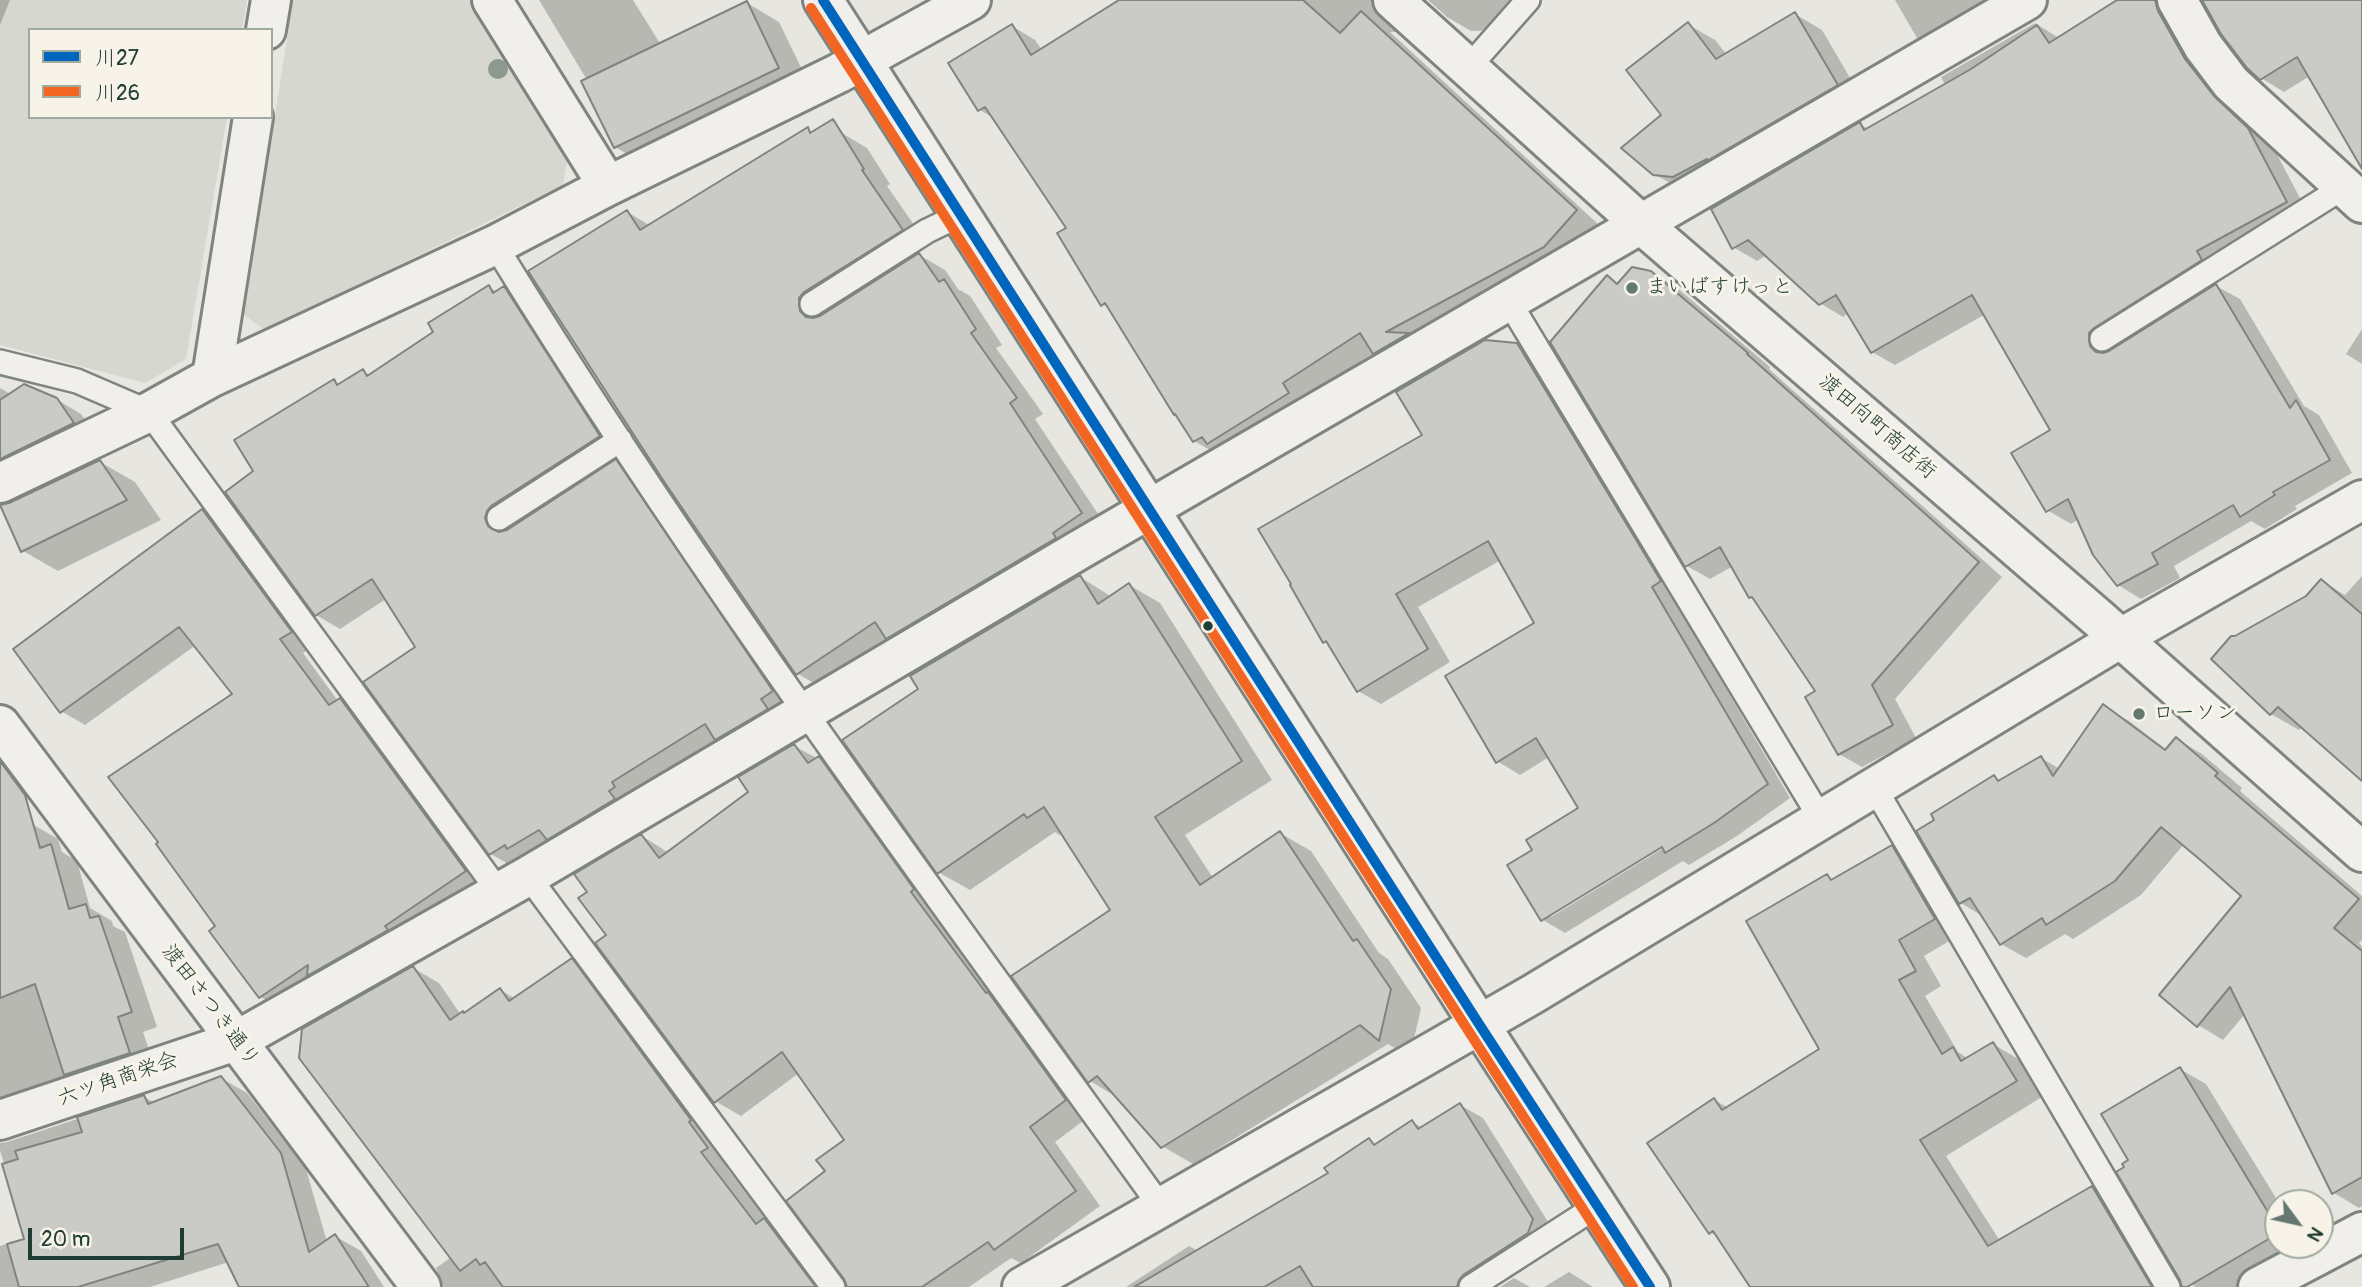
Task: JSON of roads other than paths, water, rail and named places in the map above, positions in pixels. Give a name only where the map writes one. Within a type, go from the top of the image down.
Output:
[{"type":"street","points":[[266,28],[271,0]]},
{"type":"street","points":[[492,0],[608,186]]},
{"type":"street","points":[[823,0],[1650,1287]]},
{"type":"street","points":[[0,483],[149,412],[212,377],[495,245],[608,186],[861,62],[971,0]]},
{"type":"street","name":"渡田向町商店街","points":[[1393,0],[1640,223],[2121,638],[2362,852]]},
{"type":"street","name":"六ツ角商栄会","points":[[0,1120],[236,1041],[514,884],[1508,300],[2027,0]]},
{"type":"street","points":[[2177,0],[2203,46],[2231,83],[2353,195]]},
{"type":"street","points":[[212,377],[253,119]]},
{"type":"street","points":[[1043,1282],[1161,1207],[1533,994],[2121,638],[2362,500]]},
{"type":"street","name":"渡田さつき通り","points":[[0,725],[421,1287]]},
{"type":"street","points":[[2258,1287],[2360,1238]]},
{"type":"lane","points":[[1468,68],[1528,0]]},
{"type":"lane","points":[[2102,339],[2353,195]]},
{"type":"lane","points":[[812,304],[927,232],[960,215]]},
{"type":"lane","points":[[495,245],[620,440],[804,713],[1161,1207]]},
{"type":"lane","points":[[1508,300],[1821,819]]},
{"type":"lane","points":[[0,362],[77,381],[149,412],[514,884],[833,1287]]},
{"type":"lane","points":[[499,518],[620,440]]},
{"type":"lane","points":[[1874,787],[2168,1287]]},
{"type":"lane","points":[[1471,1287],[1597,1206]]},
{"type":"place","name":"まいばすけっと","points":[[1632,288]]},
{"type":"place","name":"ローソン","points":[[2139,714]]}]
